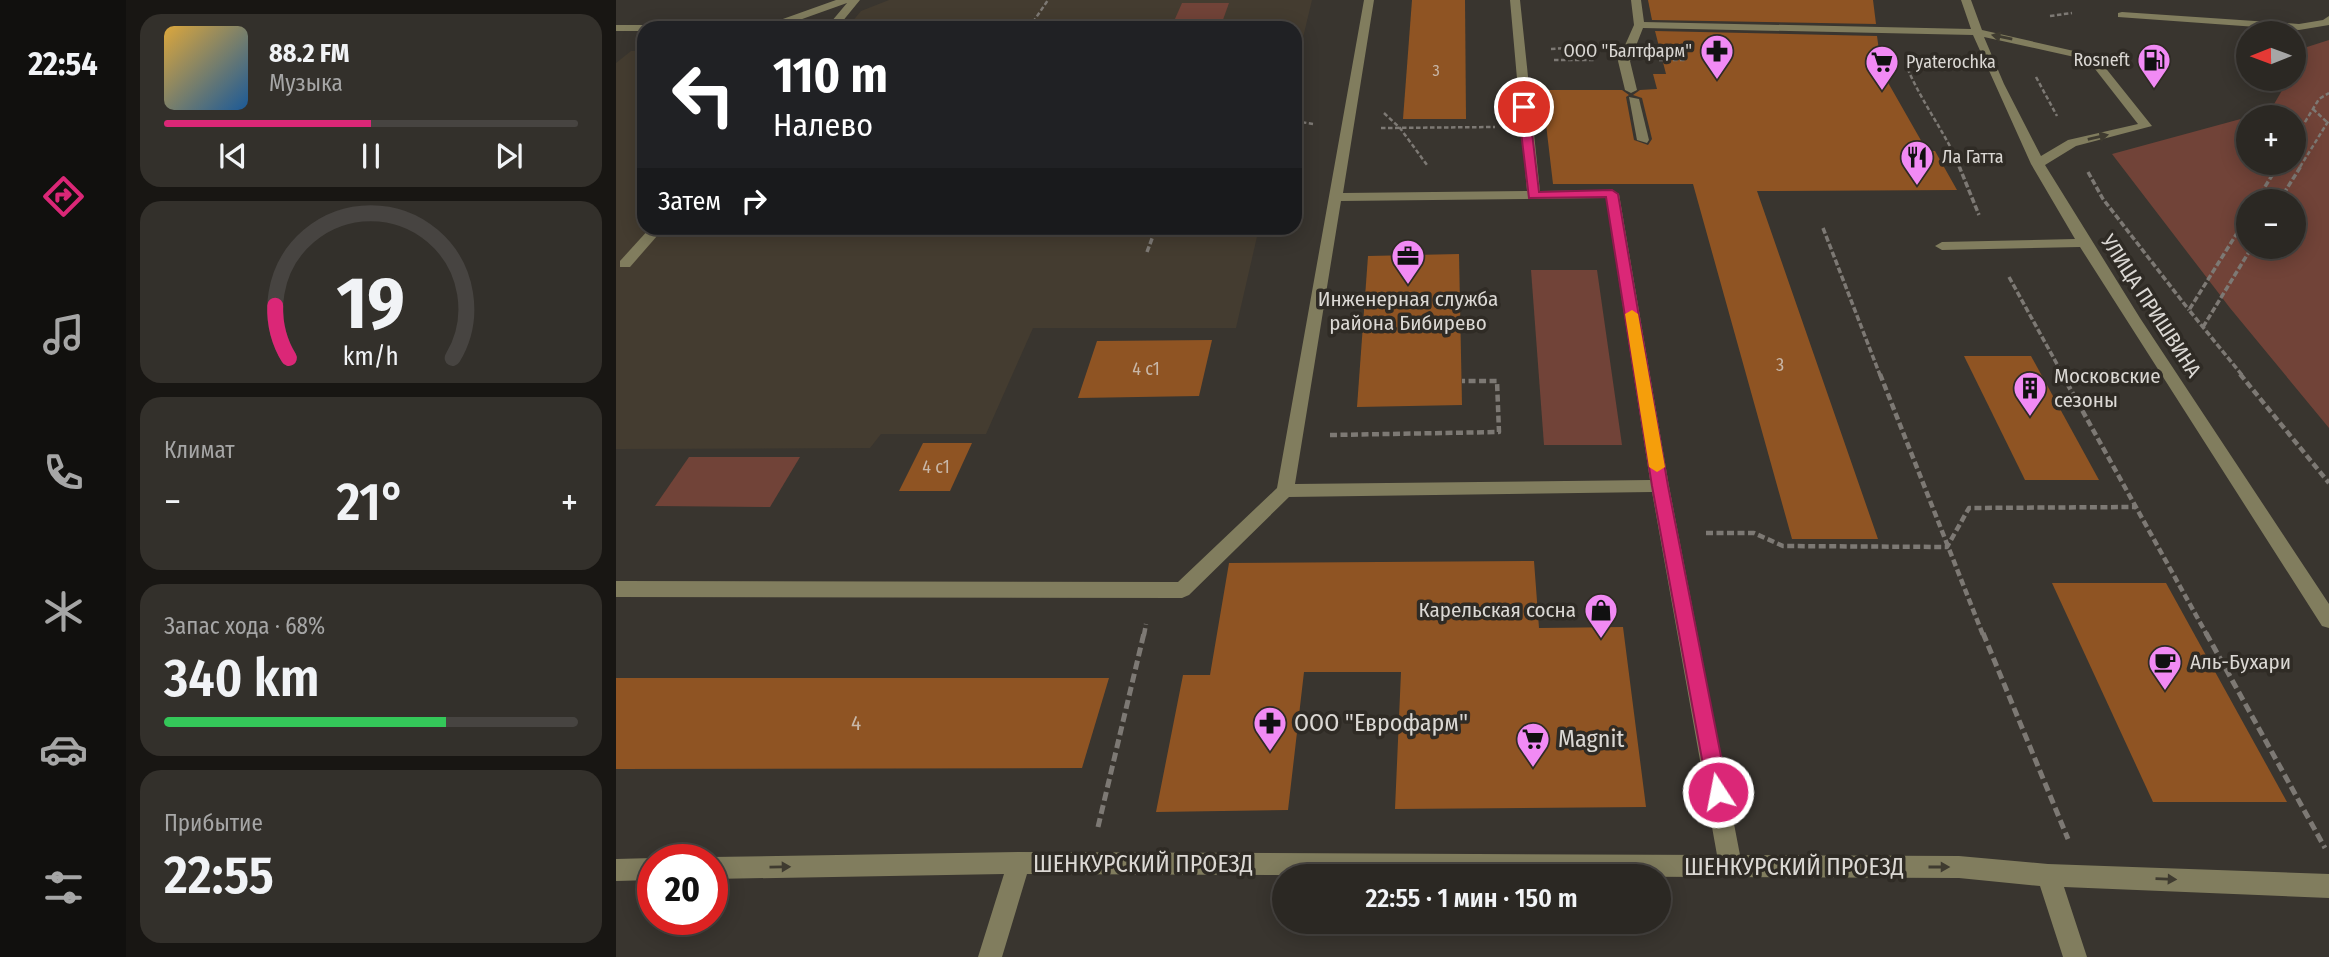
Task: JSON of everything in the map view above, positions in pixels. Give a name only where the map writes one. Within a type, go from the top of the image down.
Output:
[{"type":"street","points":[[787,21],[846,0]]},
{"type":"street","points":[[837,21],[855,0]]},
{"type":"street","points":[[616,589],[1182,590],[1285,491],[1369,0]]},
{"type":"street","points":[[1514,0],[1534,195]]},
{"type":"street","points":[[1636,0],[1636,29],[1624,61],[1643,140]]},
{"type":"street","name":"УЛИЦА ПРИШВИНА","points":[[1966,0],[2001,95],[2036,164],[2084,243],[2329,620]]},
{"type":"street","points":[[2122,15],[2299,27],[2326,23],[2329,19]]},
{"type":"street","points":[[616,28],[637,28]]},
{"type":"street","points":[[1636,29],[1976,32],[2092,58],[2146,126],[2072,144],[2036,164]]},
{"type":"street","points":[[1335,197],[1612,194],[1660,486],[1731,867]]},
{"type":"street","points":[[625,264],[651,235]]},
{"type":"street","points":[[1942,246],[2084,243]]},
{"type":"street","points":[[1285,491],[1660,486]]},
{"type":"street","points":[[990,957],[1019,863]]},
{"type":"street","name":"ШЕНКУРСКИЙ ПРОЕЗД","points":[[728,868],[1019,863],[1959,867],[2048,875],[2329,886]]},
{"type":"street","points":[[616,870],[637,869]]},
{"type":"street","points":[[2048,875],[2075,957]]},
{"type":"path","points":[[1034,21],[1048,0]]},
{"type":"path","points":[[1519,52],[1593,46],[1636,29]]},
{"type":"path","points":[[1917,31],[1924,62],[1903,62],[1947,137],[1992,245],[2329,855]]},
{"type":"path","points":[[1354,85],[1400,128],[1450,197]]},
{"type":"path","points":[[2306,120],[2319,99],[2329,93]]},
{"type":"path","points":[[1347,128],[1502,127],[1524,107]]},
{"type":"path","points":[[2287,189],[2329,122],[2313,109]]},
{"type":"path","points":[[1823,228],[1947,547],[2070,843]]},
{"type":"path","points":[[1147,252],[1153,235]]},
{"type":"path","points":[[2236,235],[2189,310],[2329,483]]},
{"type":"path","points":[[2203,327],[2245,259]]},
{"type":"path","points":[[1294,435],[1499,432],[1497,381],[1462,381]]},
{"type":"path","points":[[1947,547],[1969,508],[2135,507]]},
{"type":"path","points":[[1669,534],[1754,533],[1783,546],[1947,547]]},
{"type":"path","points":[[1097,832],[1154,591]]},
{"type":"shaded area","points":[[889,0],[1312,0],[1302,42],[1302,21],[853,21],[861,11]]},
{"type":"shaded area","points":[[1182,3],[1229,3],[1223,21],[1174,21]]},
{"type":"shaded area","points":[[2329,40],[2329,428],[2230,308],[2112,154],[2236,120],[2236,175],[2306,175],[2306,105],[2274,105],[2282,91],[2306,91],[2306,49]]},
{"type":"shaded area","points":[[631,51],[637,51],[637,235],[1257,235],[1236,328],[1033,328],[986,434],[881,434],[870,448],[616,449],[616,63]]},
{"type":"shaded area","points":[[1531,270],[1597,270],[1622,445],[1544,445]]},
{"type":"shaded area","points":[[689,457],[800,457],[770,507],[655,506]]},
{"type":"building","points":[[1412,0],[1465,0],[1466,119],[1403,119]]},
{"type":"building","points":[[1648,0],[1873,0],[1876,24],[1652,20]]},
{"type":"building","points":[[1655,31],[1877,36],[1882,72],[1927,151],[1935,151],[1957,190],[1757,191],[1878,539],[1792,539],[1693,184],[1553,184],[1542,90],[1622,90],[1629,95],[1626,97],[1634,140],[1648,145],[1652,139],[1642,98],[1633,95],[1640,90],[1657,89],[1653,74],[1666,74]]},
{"type":"building","points":[[1459,254],[1462,405],[1357,407],[1368,256]]},
{"type":"building","points":[[1212,340],[1199,396],[1078,398],[1097,341]]},
{"type":"building","name":"Московские сезоны","points":[[1964,356],[2031,356],[2099,480],[2025,480]]},
{"type":"building","points":[[923,443],[972,443],[950,491],[899,491]]},
{"type":"building","points":[[1534,561],[1539,628],[1623,627],[1646,807],[1395,809],[1401,672],[1304,672],[1288,810],[1156,812],[1183,675],[1210,675],[1229,563]]},
{"type":"building","name":"Аль-Бухари","points":[[2052,583],[2166,583],[2287,802],[2153,802]]},
{"type":"building","points":[[616,678],[1109,678],[1082,768],[616,769]]},
{"type":"slow traffic","points":[[1632,314],[1657,467]]},
{"type":"place","name":"ООО \"Балтфарм\"","points":[[1717,81]]},
{"type":"place","name":"Rosneft","points":[[2154,90]]},
{"type":"place","name":"Pyaterochka","points":[[1882,92]]},
{"type":"place","name":"Ла Гатта","points":[[1917,187]]},
{"type":"place","name":"Инженерная служба района Бибирево","points":[[1408,286]]},
{"type":"place","name":"Московские сезоны","points":[[2030,418]]},
{"type":"place","name":"Карельская сосна","points":[[1601,640]]},
{"type":"place","name":"Аль-Бухари","points":[[2165,692]]},
{"type":"place","name":"ООО \"Еврофарм\"","points":[[1270,753]]},
{"type":"place","name":"Magnit","points":[[1533,769]]},
{"type":"route","points":[[1524,107],[1534,195],[1612,194],[1660,486],[1718,792]]}]
